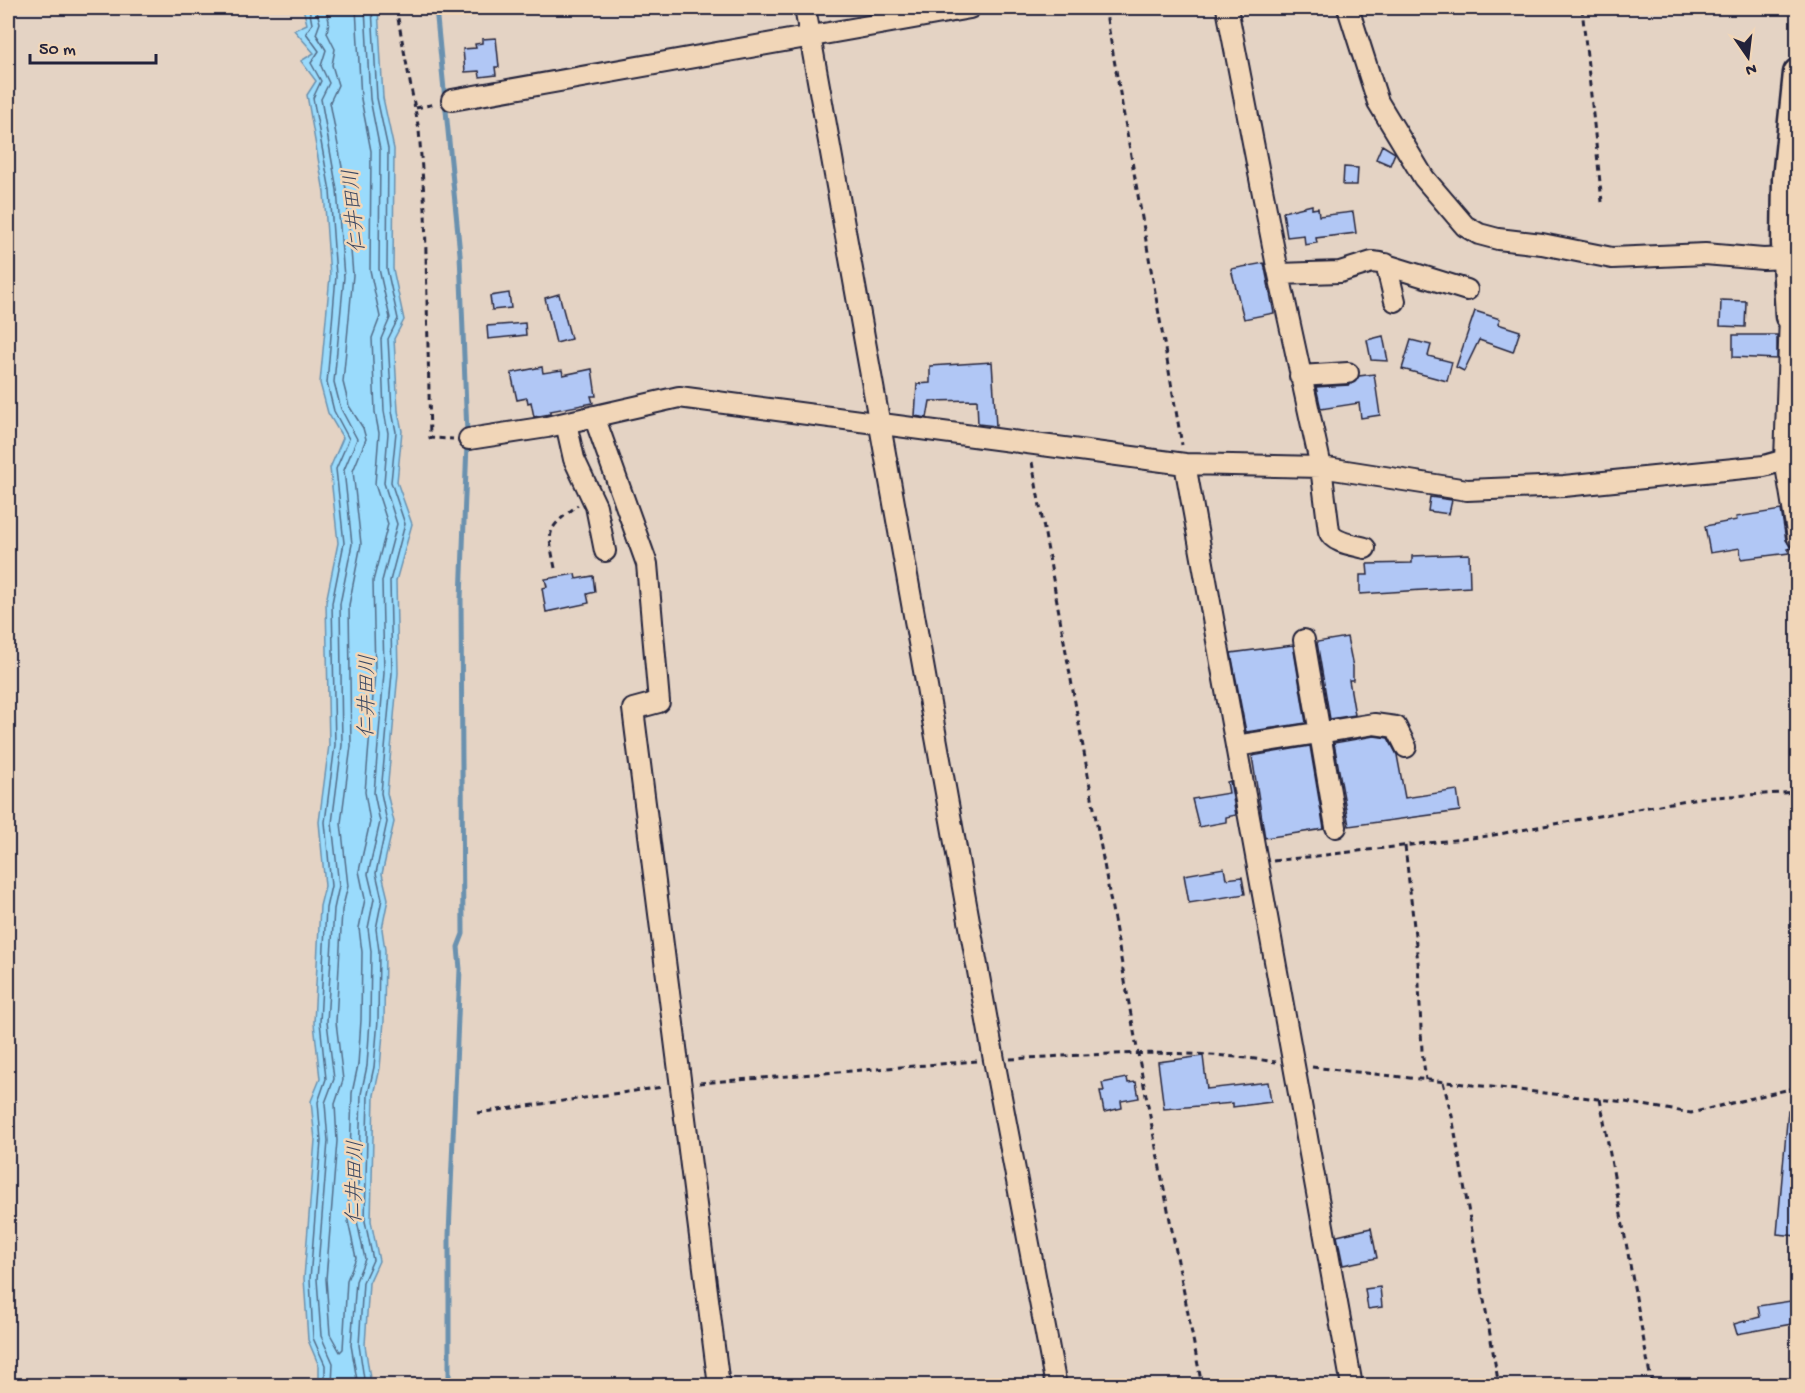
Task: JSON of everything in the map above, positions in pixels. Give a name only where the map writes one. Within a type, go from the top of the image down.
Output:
[{"type":"street","points":[[805,8],[994,1060],[1056,1386]]},
{"type":"street","points":[[452,100],[970,8]]},
{"type":"street","points":[[1227,8],[1279,274],[1321,467],[1331,536],[1365,548]]},
{"type":"street","points":[[1348,8],[1378,102],[1424,178],[1465,226],[1479,234],[1612,258],[1705,254],[1763,259],[1787,258]]},
{"type":"street","points":[[1797,73],[1787,179],[1787,258],[1794,316],[1785,460],[1797,538]]},
{"type":"street","points":[[1279,274],[1340,272],[1372,262],[1386,264],[1467,290]]},
{"type":"street","points":[[1386,264],[1395,301]]},
{"type":"street","points":[[1300,376],[1348,373]]},
{"type":"street","points":[[462,439],[566,423],[679,397],[1185,464],[1321,467],[1467,489],[1564,486],[1764,466],[1785,460]]},
{"type":"street","points":[[594,416],[648,564],[659,702],[633,709],[718,1386]]},
{"type":"street","points":[[566,423],[574,459],[596,506],[606,551]]},
{"type":"street","points":[[1185,464],[1292,1065],[1352,1386]]},
{"type":"street","points":[[1304,640],[1336,827]]},
{"type":"street","points":[[1236,746],[1352,726],[1389,726],[1396,727],[1406,747]]},
{"type":"path","points":[[396,8],[420,130],[425,209],[430,438],[462,439]]},
{"type":"path","points":[[1105,8],[1185,464]]},
{"type":"path","points":[[1581,8],[1602,202]]},
{"type":"path","points":[[1029,445],[1138,1054],[1202,1386]]},
{"type":"path","points":[[555,568],[549,538],[554,524],[591,494]]},
{"type":"path","points":[[1257,864],[1488,836],[1698,798],[1797,792]]},
{"type":"path","points":[[1405,846],[1418,962],[1422,1051],[1426,1080]]},
{"type":"path","points":[[477,1113],[679,1085],[994,1060],[1138,1054],[1239,1056],[1292,1065],[1600,1099],[1691,1113],[1797,1087]]},
{"type":"path","points":[[1443,1082],[1452,1116],[1499,1386]]},
{"type":"path","points":[[1600,1099],[1652,1386]]},
{"type":"water","name":"仁井田川","points":[[303,8],[378,8],[383,98],[394,149],[393,269],[404,320],[394,339],[398,411],[402,431],[397,482],[412,524],[396,581],[398,673],[387,793],[394,822],[382,874],[388,899],[382,929],[385,950],[384,1021],[380,1068],[374,1095],[371,1221],[379,1261],[369,1283],[365,1345],[371,1385],[319,1385],[319,1366],[308,1340],[304,1278],[315,1140],[311,1101],[320,1079],[314,1023],[320,906],[325,886],[319,822],[329,745],[326,602],[338,543],[330,468],[343,438],[328,413],[320,383],[330,276],[324,192],[307,95],[316,81],[301,61],[314,53],[294,30],[307,24]]},
{"type":"building","points":[[496,38],[499,67],[495,67],[496,75],[480,77],[479,71],[465,72],[463,49],[476,48],[475,44],[482,43],[482,39]]},
{"type":"building","points":[[1382,145],[1395,153],[1390,165],[1376,159]]},
{"type":"building","points":[[1344,167],[1358,168],[1357,185],[1343,185]]},
{"type":"building","points":[[1312,205],[1312,209],[1318,208],[1319,216],[1353,212],[1356,233],[1316,238],[1317,243],[1305,245],[1304,235],[1287,237],[1283,212]]},
{"type":"building","points":[[1264,263],[1274,313],[1244,319],[1231,269]]},
{"type":"building","points":[[509,293],[511,308],[492,310],[490,296]]},
{"type":"building","points":[[559,294],[571,339],[556,343],[545,298]]},
{"type":"building","points":[[1721,300],[1746,301],[1745,327],[1720,326]]},
{"type":"building","points":[[1475,311],[1500,319],[1498,324],[1520,331],[1513,352],[1479,340],[1464,371],[1456,367]]},
{"type":"building","points":[[525,323],[526,335],[488,339],[487,326]]},
{"type":"building","points":[[1733,335],[1777,335],[1777,359],[1733,357]]},
{"type":"building","points":[[1383,336],[1388,361],[1371,360],[1367,340]]},
{"type":"building","points":[[1411,340],[1431,345],[1428,356],[1452,362],[1447,381],[1402,369]]},
{"type":"building","points":[[992,362],[996,426],[978,424],[977,400],[930,401],[927,418],[915,416],[917,384],[930,383],[930,366]]},
{"type":"building","points":[[542,367],[543,373],[562,370],[563,375],[592,369],[596,396],[591,396],[593,403],[550,411],[550,414],[534,417],[531,402],[528,403],[527,398],[517,400],[511,373]]},
{"type":"building","points":[[1374,374],[1380,415],[1361,418],[1359,403],[1321,409],[1316,387],[1349,385],[1359,376]]},
{"type":"building","points":[[1430,497],[1452,500],[1449,514],[1428,511]]},
{"type":"building","points":[[1781,510],[1786,540],[1792,548],[1788,549],[1789,553],[1741,559],[1740,548],[1710,553],[1705,526],[1737,520],[1736,517]]},
{"type":"building","points":[[1469,554],[1470,587],[1360,594],[1360,575],[1368,575],[1367,564],[1412,563],[1412,556]]},
{"type":"building","points":[[575,574],[576,579],[593,576],[595,592],[587,594],[589,603],[546,612],[542,588],[547,587],[545,579]]},
{"type":"building","points":[[1347,637],[1353,667],[1353,680],[1349,680],[1355,715],[1330,719],[1317,642]]},
{"type":"building","points":[[1293,645],[1306,723],[1246,732],[1231,653]]},
{"type":"building","points":[[1374,736],[1388,738],[1397,755],[1405,798],[1457,790],[1460,811],[1349,826],[1334,743]]},
{"type":"building","points":[[1310,746],[1324,829],[1265,838],[1252,756]]},
{"type":"building","points":[[1230,781],[1236,815],[1226,817],[1226,822],[1199,827],[1192,799],[1229,793],[1227,782]]},
{"type":"building","points":[[1224,868],[1226,879],[1242,877],[1245,894],[1189,903],[1184,875]]},
{"type":"building","points":[[1203,1056],[1207,1089],[1268,1082],[1271,1102],[1233,1107],[1233,1103],[1164,1109],[1158,1062]]},
{"type":"building","points":[[1127,1078],[1128,1083],[1136,1082],[1139,1098],[1121,1101],[1122,1108],[1104,1112],[1100,1091],[1104,1091],[1102,1083]]},
{"type":"building","points":[[1788,1110],[1797,1111],[1797,1236],[1777,1234]]},
{"type":"building","points":[[1371,1228],[1377,1258],[1343,1265],[1337,1236]]},
{"type":"building","points":[[1380,1287],[1382,1307],[1368,1309],[1365,1289]]},
{"type":"building","points":[[1797,1300],[1797,1323],[1737,1334],[1734,1324],[1760,1317],[1758,1306]]},
{"type":"waterway","points":[[436,8],[460,254],[467,434]]},
{"type":"waterway","points":[[449,1386],[449,1235],[460,969],[458,947],[463,934],[461,599],[467,444]]}]
